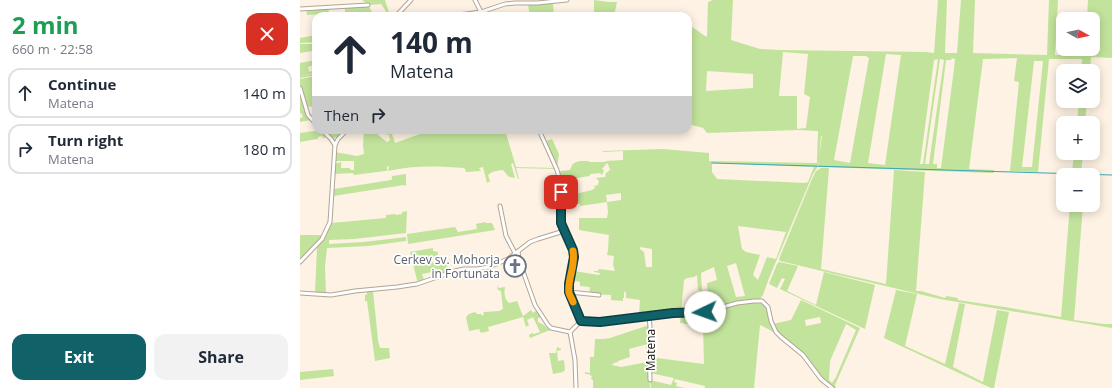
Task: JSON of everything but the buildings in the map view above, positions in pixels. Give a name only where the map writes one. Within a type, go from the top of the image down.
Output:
[{"type":"street","points":[[404,0],[406,5]]},
{"type":"street","points":[[400,12],[411,0]]},
{"type":"street","points":[[475,0],[481,12]]},
{"type":"street","points":[[487,12],[505,4],[568,0]]},
{"type":"street","points":[[300,9],[368,5]]},
{"type":"street","points":[[300,88],[308,115],[312,120]]},
{"type":"street","points":[[326,134],[335,145]]},
{"type":"street","points":[[300,262],[322,239],[330,222],[335,145],[343,134]]},
{"type":"street","points":[[541,134],[558,175],[561,192],[561,223],[573,250],[574,257],[569,292],[581,321],[570,332]]},
{"type":"street","points":[[331,139],[338,139]]},
{"type":"street","points":[[500,206],[506,236],[517,252],[535,306],[552,328],[570,332]]},
{"type":"street","points":[[300,293],[331,295],[355,291],[410,286],[455,271],[489,267],[508,259],[530,242],[564,231]]},
{"type":"street","points":[[508,259],[519,260]]},
{"type":"street","points":[[569,292],[599,295]]},
{"type":"street","points":[[649,316],[673,313],[705,312],[737,302],[762,301],[768,307],[771,321],[776,332],[803,355],[821,379],[832,388]]},
{"type":"street","name":"Matena","points":[[581,321],[600,322],[649,316],[650,380]]},
{"type":"street","points":[[570,332],[575,360],[576,388]]},
{"type":"green space","points":[[362,0],[385,0],[389,12],[386,12],[381,4],[369,5]]},
{"type":"green space","points":[[594,0],[617,2],[615,12],[594,12]]},
{"type":"green space","points":[[713,0],[733,0],[731,40],[760,49],[934,53],[938,0],[947,0],[945,53],[957,53],[961,0],[975,0],[973,53],[1047,55],[1049,0],[1058,0],[1057,12],[1056,12],[1055,55],[1100,56],[1100,12],[1087,12],[1088,0],[1112,0],[1112,58],[1091,57],[1090,64],[1082,64],[1082,59],[1049,59],[1038,172],[1010,171],[1019,82],[1014,81],[1017,58],[983,59],[969,169],[994,170],[994,173],[818,167],[819,161],[760,299],[741,301],[703,311],[709,308],[707,283],[717,280],[714,267],[701,273],[702,294],[700,290],[698,290],[697,275],[684,280],[681,312],[639,316],[640,300],[626,298],[626,293],[624,291],[623,301],[611,300],[611,295],[589,294],[590,287],[580,286],[580,282],[572,280],[574,271],[599,275],[600,273],[594,271],[598,271],[599,269],[615,271],[613,265],[614,256],[607,255],[609,235],[579,230],[579,218],[607,218],[607,202],[580,206],[580,204],[577,204],[575,194],[595,188],[594,186],[598,185],[599,181],[596,178],[605,177],[606,173],[610,170],[608,164],[607,163],[602,169],[604,170],[602,175],[600,173],[591,174],[589,176],[566,180],[561,179],[559,172],[569,170],[575,162],[579,161],[605,162],[623,160],[623,151],[603,151],[663,149],[709,153],[709,161],[817,163],[818,131],[797,130],[707,133],[703,128],[692,125],[692,27],[707,37],[708,2]],"holes":[[[783,52],[808,54],[804,94],[810,97],[806,128],[797,129],[797,96],[779,96]],[[886,54],[901,55],[885,165],[868,163]],[[853,56],[866,56],[869,58],[850,163],[834,160]],[[952,58],[955,59],[941,168],[937,168],[937,164],[933,164],[946,60],[951,60]],[[938,59],[923,164],[920,164],[934,60]],[[940,59],[944,60],[929,164],[925,164]],[[1034,61],[1043,61],[1032,167],[1022,167]],[[707,71],[753,74],[753,88],[706,91]],[[821,136],[822,136],[819,158]],[[712,163],[814,167],[808,182],[805,183],[717,179],[712,172]],[[621,193],[621,200],[607,202],[606,195]],[[738,226],[786,232],[776,259],[767,257],[758,280],[753,275],[760,255],[746,252],[742,249]],[[640,247],[652,249],[652,267],[646,267],[644,252],[640,249]],[[736,263],[745,296],[736,297],[727,266]]]},
{"type":"green space","points":[[552,2],[554,12],[529,12],[528,5]]},
{"type":"green space","points":[[368,5],[372,12],[345,12],[345,8]]},
{"type":"green space","points":[[328,8],[329,12],[312,12],[312,15],[307,15],[306,9]]},
{"type":"green space","points":[[312,36],[312,42],[300,43],[300,38]]},
{"type":"green space","points":[[300,44],[312,44],[312,51],[300,53]]},
{"type":"green space","points":[[312,61],[312,65],[308,67],[309,72],[312,71],[312,73],[302,76],[312,74],[312,76],[300,78],[300,63]]},
{"type":"green space","points":[[312,77],[312,106],[307,107],[300,86],[300,79]]},
{"type":"green space","points":[[300,90],[311,120],[300,122],[300,118],[303,117],[300,113]]},
{"type":"green space","points":[[1078,108],[1086,108],[1086,116],[1078,116]]},
{"type":"green space","points":[[312,131],[312,134],[325,134],[328,137],[323,138],[322,136],[318,137],[318,139],[300,142],[300,133]]},
{"type":"green space","points":[[328,134],[341,134],[338,137],[332,138]]},
{"type":"green space","points":[[364,134],[378,134],[387,142],[390,140],[389,135],[386,134],[392,134],[395,143],[420,134],[506,134],[516,167],[555,169],[516,168],[518,179],[513,163],[511,164],[515,178],[509,177],[503,170],[501,170],[492,172],[488,175],[490,181],[487,183],[483,167],[479,168],[481,171],[466,172],[464,168],[435,166],[388,171],[389,167],[387,166],[387,171],[354,175],[353,173],[334,174],[335,164],[341,162],[341,168],[349,168],[354,170],[354,161],[335,161],[335,152],[357,156],[364,154]]},
{"type":"green space","points":[[552,139],[559,154],[557,168],[546,141]]},
{"type":"green space","points":[[1073,160],[1082,160],[1082,168],[1072,168]]},
{"type":"green space","points":[[821,168],[829,168],[821,269],[886,284],[894,170],[925,172],[916,291],[945,298],[946,296],[958,298],[958,300],[1061,317],[1069,212],[1082,212],[1074,320],[1112,324],[1112,328],[940,299],[780,261],[779,259],[816,171]]},
{"type":"green space","points":[[406,174],[406,186],[404,185],[333,196],[334,189],[391,180],[392,176]]},
{"type":"green space","points":[[407,211],[406,233],[354,239],[329,240],[329,244],[406,237],[406,241],[368,246],[327,248],[325,267],[326,294],[315,293],[316,248],[331,223],[386,218],[386,215],[402,214],[402,212]]},
{"type":"green space","points":[[485,222],[492,223],[495,230],[408,244],[407,234],[455,227],[458,232],[477,229],[476,224]]},
{"type":"green space","points":[[300,235],[323,235],[300,260]]},
{"type":"green space","points":[[433,248],[433,251],[438,252],[438,255],[430,260],[421,262],[422,265],[433,262],[436,266],[446,263],[449,272],[433,277],[432,272],[422,274],[424,280],[419,282],[417,280],[410,252]]},
{"type":"green space","points":[[779,262],[798,266],[787,291],[816,305],[824,272],[875,285],[865,329],[780,289],[785,279],[782,278],[777,288],[769,284]]},
{"type":"green space","points":[[497,286],[499,288],[505,287],[506,300],[509,303],[517,301],[523,316],[531,310],[533,313],[537,310],[542,317],[538,318],[538,322],[553,331],[550,330],[530,338],[529,335],[532,333],[534,334],[540,332],[533,317],[527,320],[529,325],[526,327],[523,317],[488,327],[489,331],[481,333],[479,329],[469,331],[466,317],[469,314],[475,312],[483,316],[484,312],[499,311],[503,309],[501,291],[498,290]]},
{"type":"green space","points":[[373,290],[380,348],[389,348],[390,358],[375,361],[367,301],[365,301],[367,291]]},
{"type":"green space","points":[[896,290],[917,294],[905,346],[945,364],[959,303],[965,304],[953,367],[983,382],[997,310],[1009,312],[994,388],[991,388],[884,338]]},
{"type":"green space","points":[[801,300],[860,328],[835,385],[836,388],[824,380],[816,372],[807,359],[780,335],[773,324],[791,320]],"holes":[[[820,317],[821,323],[806,326],[805,320]],[[846,324],[856,330],[832,383],[829,380],[830,361]]]},
{"type":"green space","points":[[757,302],[764,305],[768,310],[770,323],[777,335],[760,325],[754,388],[705,388],[705,386],[675,379],[674,382],[677,383],[676,386],[684,388],[651,388],[650,380],[671,385],[674,378],[650,373],[649,357],[704,364],[703,326],[680,323],[681,314],[689,315],[707,313],[736,304]]},
{"type":"green space","points":[[649,325],[648,344],[629,349],[630,357],[618,361],[612,365],[621,367],[648,362],[650,388],[593,388],[593,380],[591,379],[592,376],[585,374],[585,372],[590,373],[590,357],[594,357],[595,339],[610,338]]},
{"type":"green space","points":[[557,347],[561,349],[557,351],[558,361],[564,360],[565,370],[563,372],[553,374],[549,353],[556,353]]},
{"type":"green space","points":[[333,369],[334,376],[300,380],[300,372]]},
{"type":"waterway","points":[[712,163],[1112,175]]},
{"type":"slow traffic","points":[[573,251],[574,260],[569,284],[569,292],[573,302]]},
{"type":"place","name":"Cerkev sv. Mohorja in Fortunata","points":[[515,266]]},
{"type":"route","points":[[561,192],[561,223],[573,250],[574,257],[569,292],[581,321],[600,322],[673,313],[705,312]]}]
